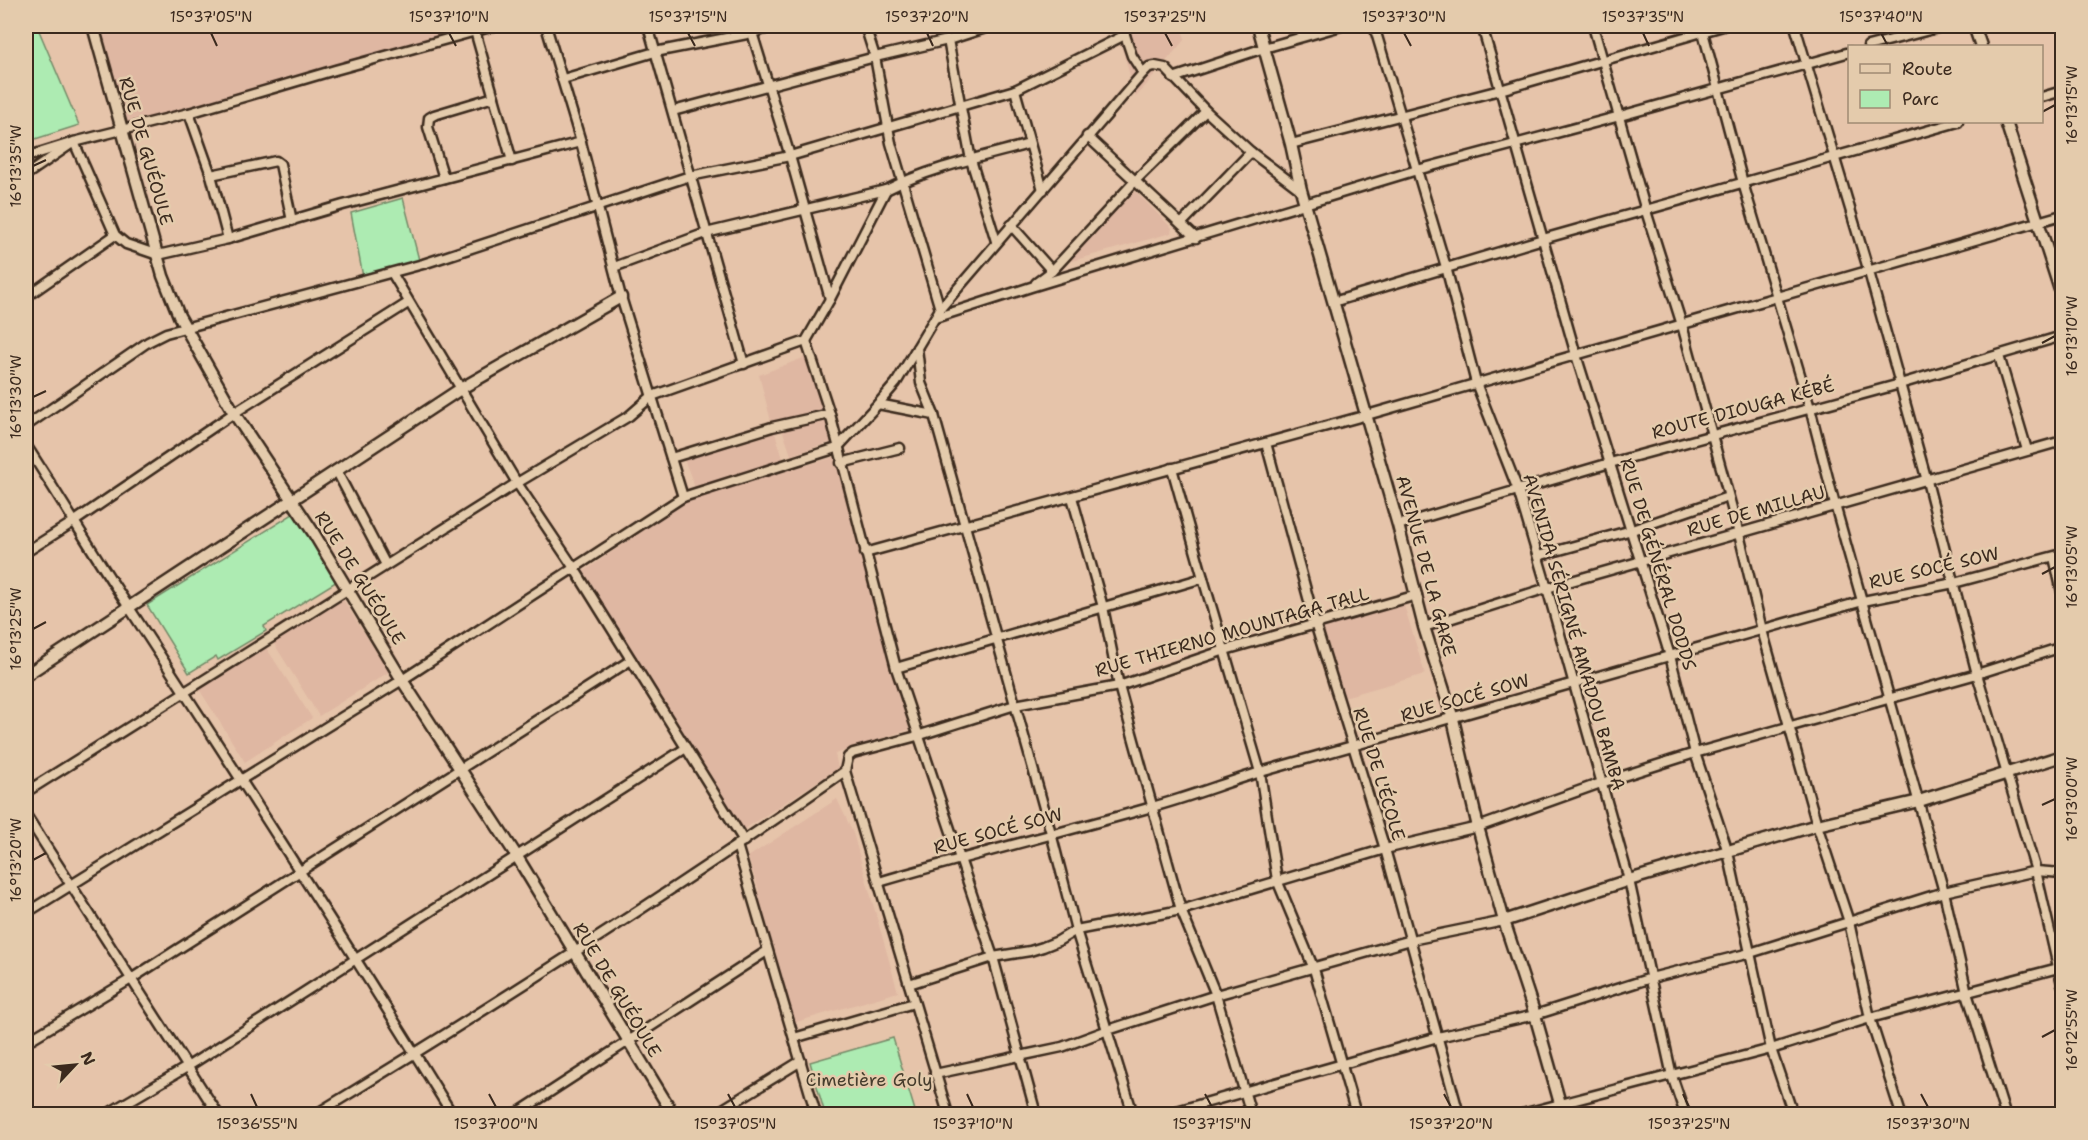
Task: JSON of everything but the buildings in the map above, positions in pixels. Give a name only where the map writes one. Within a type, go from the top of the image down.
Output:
[{"type":"street","name":"RUE DE GUÉOULE","points":[[93,26],[163,276],[179,316],[234,413],[291,500],[402,680],[516,855],[673,1114]]},
{"type":"street","points":[[26,158],[74,142],[189,113],[335,69],[494,26]]},
{"type":"street","points":[[546,26],[581,142],[621,297],[683,498]]},
{"type":"street","points":[[648,26],[744,364]]},
{"type":"street","points":[[563,79],[655,52],[751,29],[775,26]]},
{"type":"street","points":[[866,26],[902,182],[940,309]]},
{"type":"street","points":[[673,111],[948,40],[992,26]]},
{"type":"street","points":[[1122,26],[1132,56],[1143,73]]},
{"type":"street","name":"AVENUE DE LA GARE","points":[[1258,26],[1301,190],[1398,525],[1424,627],[1453,719],[1478,827],[1504,921],[1535,1015],[1562,1110]]},
{"type":"street","points":[[1173,78],[1341,26]]},
{"type":"street","name":"AVENIDA SÉRIGNÉ AMADOU BAMBA","points":[[1374,26],[1446,267],[1476,383],[1518,490],[1538,556],[1629,880],[1672,1076],[1685,1114]]},
{"type":"street","name":"RUE DE GÉNÉRAL DODDS","points":[[1482,26],[1576,355],[1670,656],[1695,753],[1728,852],[1772,1049],[1793,1114]]},
{"type":"street","points":[[1593,26],[1646,211],[1682,325],[1739,534],[1762,630],[1817,825],[1849,922],[1870,1018],[1901,1114]]},
{"type":"street","points":[[1290,144],[1500,90],[1723,26]]},
{"type":"street","points":[[1795,26],[1869,272],[1977,674],[2036,871],[2060,967],[2062,984]]},
{"type":"street","points":[[1872,45],[1945,26]]},
{"type":"street","points":[[1974,26],[1981,45]]},
{"type":"street","points":[[751,29],[830,299]]},
{"type":"street","points":[[475,31],[512,161]]},
{"type":"street","points":[[1702,32],[1743,183],[1810,408],[1835,505],[1919,801],[1944,892],[1967,993],[2005,1114]]},
{"type":"street","points":[[26,426],[148,342],[166,333],[392,273],[690,176],[790,156],[1015,90],[1125,35]]},
{"type":"street","points":[[948,40],[970,160],[996,241]]},
{"type":"street","points":[[936,318],[1417,170],[1848,52]]},
{"type":"street","points":[[26,913],[402,680],[683,498],[837,448],[896,383],[940,309],[996,241],[1149,67],[1165,68],[1206,111],[1251,152],[1301,190]]},
{"type":"street","points":[[1015,90],[1043,190]]},
{"type":"street","points":[[2043,97],[2062,91]]},
{"type":"street","points":[[444,178],[428,126],[429,118],[494,97]]},
{"type":"street","points":[[1031,287],[1052,271],[1136,180],[1206,111]]},
{"type":"street","points":[[189,113],[211,175],[228,239]]},
{"type":"street","points":[[1333,302],[1543,239],[1954,123]]},
{"type":"street","points":[[2006,123],[2062,296]]},
{"type":"street","points":[[1087,136],[1196,238]]},
{"type":"street","points":[[26,175],[74,142]]},
{"type":"street","points":[[74,142],[115,235],[126,244],[158,255],[228,239],[342,204],[581,142]]},
{"type":"street","points":[[614,267],[706,233],[886,190],[902,182],[970,160],[1029,144]]},
{"type":"street","points":[[1182,223],[1251,152]]},
{"type":"street","points":[[211,175],[276,161],[280,164],[292,220]]},
{"type":"street","points":[[26,792],[347,589],[629,416],[652,396],[806,341],[886,190]]},
{"type":"street","points":[[866,552],[1367,415],[2062,215]]},
{"type":"street","points":[[1011,225],[1052,271]]},
{"type":"street","points":[[26,297],[115,235]]},
{"type":"street","points":[[392,273],[517,483],[574,568],[686,748],[741,843],[767,951],[816,1114]]},
{"type":"street","points":[[26,675],[462,388],[621,297]]},
{"type":"street","points":[[26,552],[234,413],[408,303]]},
{"type":"street","name":"ROUTE DIOUGA KÉBÉ","points":[[1398,525],[1610,463],[1999,356],[2062,336]]},
{"type":"street","points":[[806,341],[830,414],[896,668],[993,957],[1036,1114]]},
{"type":"street","points":[[917,347],[921,383],[934,415],[1076,930],[1133,1114]]},
{"type":"street","points":[[1999,356],[2027,450]]},
{"type":"street","points":[[878,404],[934,415]]},
{"type":"street","points":[[671,458],[772,427],[830,414]]},
{"type":"street","name":"RUE DE MILLAU","points":[[1424,627],[1547,588],[2062,441]]},
{"type":"street","name":"RUE DE L'ÉCOLE","points":[[1266,443],[1316,623],[1385,849],[1460,1114]]},
{"type":"street","points":[[26,444],[129,608],[185,691],[240,781],[300,871],[452,1114]]},
{"type":"street","points":[[841,463],[900,448]]},
{"type":"street","points":[[1172,468],[1260,772],[1277,880],[1314,969],[1356,1114]]},
{"type":"street","points":[[336,470],[386,565]]},
{"type":"street","points":[[1072,497],[1103,607],[1119,686],[1181,909],[1216,995],[1251,1114]]},
{"type":"street","points":[[1538,556],[1632,530],[1728,497]]},
{"type":"street","points":[[2058,555],[2062,592]]},
{"type":"street","name":"RUE SOCÉ SOW","points":[[879,882],[961,858],[1024,843],[1051,833],[1153,807],[1260,772],[1863,601],[1954,583],[2058,555]]},
{"type":"street","points":[[896,668],[1203,578]]},
{"type":"street","name":"RUE THIERNO MOUNTAGA TALL","points":[[845,771],[848,757],[853,753],[918,736],[1015,705],[1119,686],[1225,650],[1417,596]]},
{"type":"street","points":[[909,984],[993,957],[1043,947],[1058,942],[1076,930],[1181,909],[1385,849],[1478,827],[1601,783],[1695,753],[1977,674],[2062,647]]},
{"type":"street","points":[[26,1042],[131,979],[631,660]]},
{"type":"street","points":[[107,1114],[187,1067],[686,748]]},
{"type":"street","points":[[935,1074],[1062,1047],[1108,1029],[1216,995],[1411,940],[1504,921],[1629,880],[1817,825],[1919,801],[2062,756]]},
{"type":"street","points":[[316,1114],[575,953],[845,771],[948,1114]]},
{"type":"street","points":[[26,816],[218,1114]]},
{"type":"street","points":[[1166,1114],[1438,1037],[1535,1015],[1651,978],[1750,953],[1944,892],[2036,871],[2062,873]]},
{"type":"street","points":[[516,1114],[767,951]]},
{"type":"street","points":[[1522,1114],[1562,1110],[1870,1018],[2060,967]]},
{"type":"street","points":[[794,1038],[914,1003]]},
{"type":"street","points":[[715,1114],[801,1061]]},
{"type":"shaded area","points":[[95,26],[510,26],[273,88],[125,133]]},
{"type":"shaded area","points":[[1116,26],[1181,26],[1185,39],[1136,97]]},
{"type":"shaded area","points":[[1136,192],[1172,228],[1171,233],[1072,261],[1068,257],[1129,193]]},
{"type":"shaded area","points":[[811,355],[835,409],[771,421],[759,375]]},
{"type":"shaded area","points":[[823,417],[834,441],[791,455],[782,429]]},
{"type":"shaded area","points":[[775,433],[785,465],[695,488],[684,459]]},
{"type":"shaded area","points":[[835,457],[913,728],[835,754],[838,768],[740,832],[580,574],[692,497]]},
{"type":"shaded area","points":[[342,598],[389,672],[319,716],[273,642]]},
{"type":"shaded area","points":[[1404,605],[1425,674],[1344,697],[1323,628]]},
{"type":"shaded area","points":[[265,646],[312,718],[245,762],[199,689]]},
{"type":"shaded area","points":[[837,799],[853,833],[898,992],[793,1023],[752,893],[759,891],[748,857]]},
{"type":"green space","points":[[26,26],[37,26],[79,125],[26,142]]},
{"type":"green space","points":[[403,198],[419,260],[363,277],[351,213]]},
{"type":"green space","points":[[296,512],[339,580],[264,626],[266,631],[218,660],[216,656],[189,673],[147,605]]},
{"type":"green space","name":"Cimetière Goly","points":[[893,1038],[916,1114],[825,1114],[810,1062]]}]
